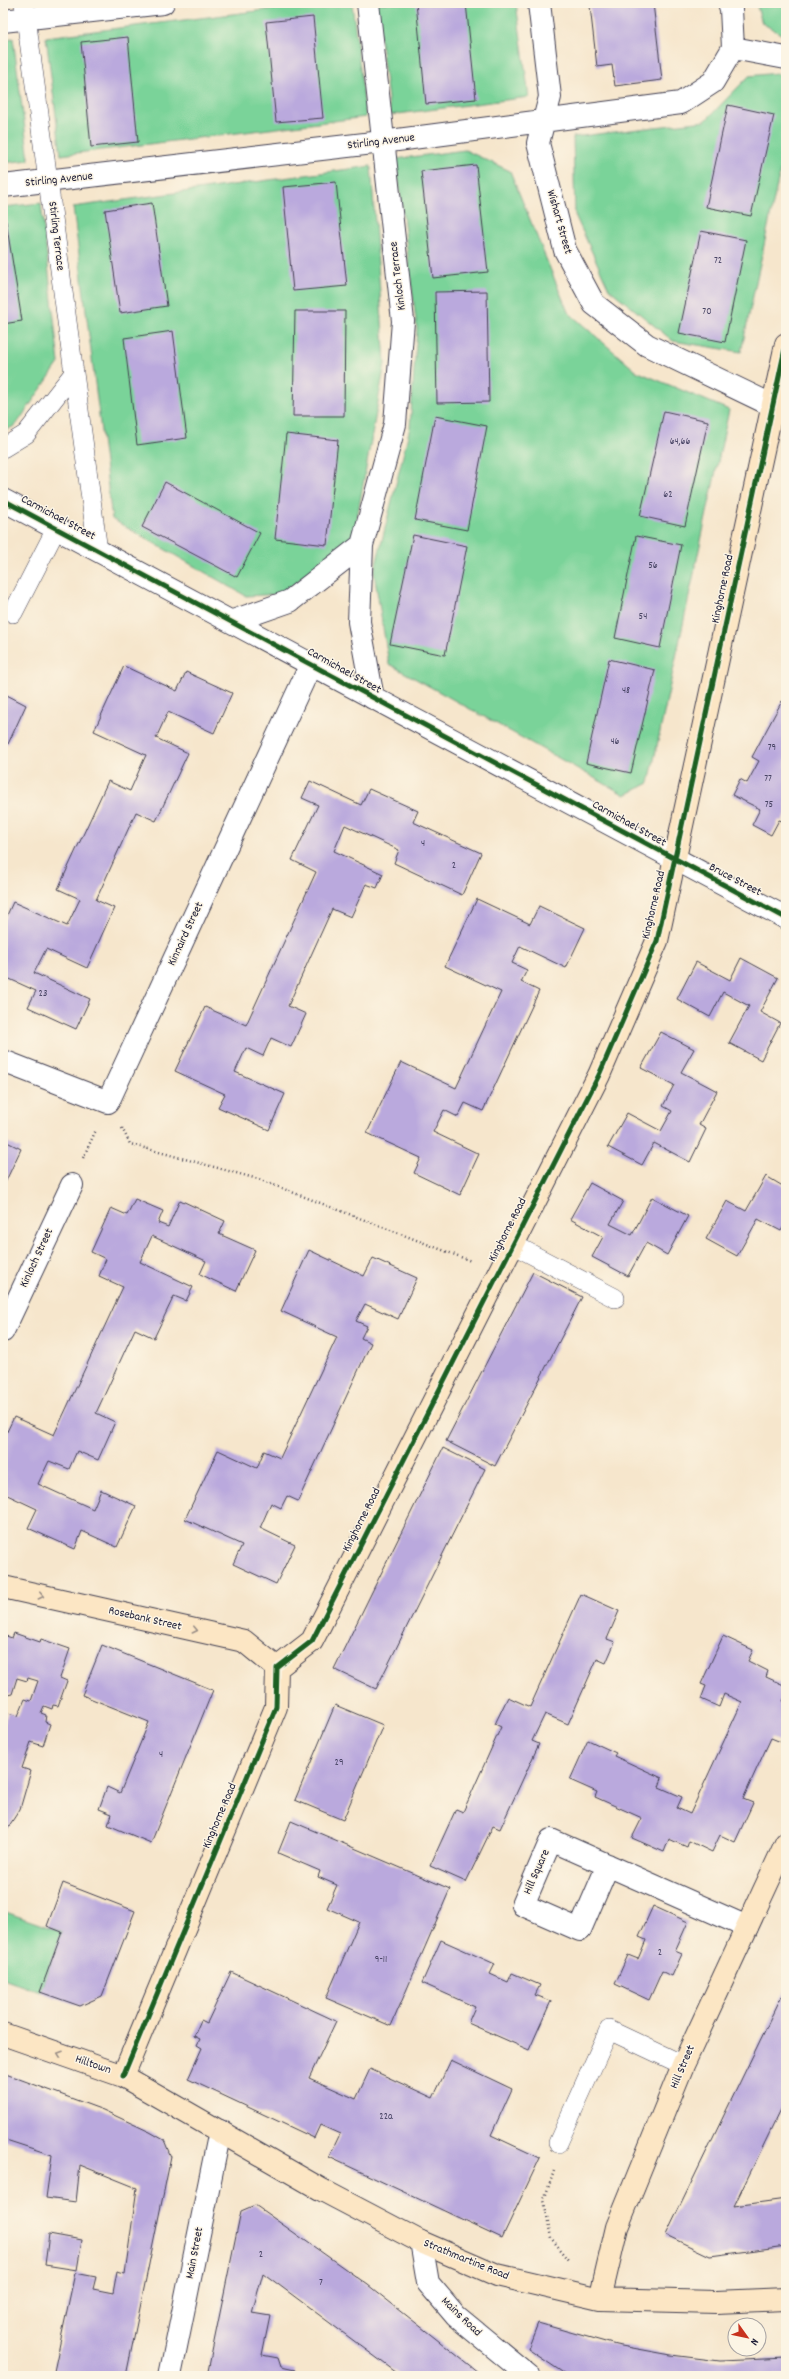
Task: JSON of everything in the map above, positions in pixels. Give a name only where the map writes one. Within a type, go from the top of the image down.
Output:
[{"type":"street","points":[[3,22],[25,11],[163,3]]},
{"type":"street","name":"Kinloch Terrace","points":[[368,3],[382,142],[403,321],[394,424],[362,545],[359,622],[373,698]]},
{"type":"street","name":"Wishart Street","points":[[539,3],[550,97],[538,143],[565,250],[594,304],[647,345],[779,408]]},
{"type":"street","points":[[729,3],[732,9],[733,48],[786,58]]},
{"type":"street","name":"Stirling Avenue","points":[[3,186],[382,142],[681,103],[713,82],[733,48]]},
{"type":"street","name":"Kinghorne Road","points":[[123,2076],[276,1707],[277,1668],[312,1641],[498,1271],[599,1075],[657,941],[779,408],[786,344]]},
{"type":"street","name":"Carmichael Street","points":[[3,500],[233,621],[675,860]]},
{"type":"street","points":[[233,621],[290,600],[362,545]]},
{"type":"street","name":"Kinnaird Street","points":[[108,1102],[311,664]]},
{"type":"street","name":"Bruce Street","points":[[675,860],[786,918]]},
{"type":"street","points":[[3,1061],[108,1102]]},
{"type":"street","name":"Kinloch Street","points":[[3,1331],[72,1185]]},
{"type":"street","name":"Rosebank Street","points":[[3,1587],[244,1641],[277,1668]]},
{"type":"street","name":"Hill Street","points":[[600,2299],[617,2227],[683,2064],[786,1843]]},
{"type":"street","points":[[608,1865],[747,1927]]},
{"type":"street","name":"Hilltown","points":[[3,2034],[123,2076],[220,2131]]},
{"type":"street","name":"Strathmartine Road","points":[[220,2131],[322,2190],[421,2242],[497,2275],[600,2299],[716,2302],[786,2299]]},
{"type":"street","name":"Main Street","points":[[170,2376],[220,2131]]},
{"type":"street","name":"Mains Road","points":[[421,2242],[428,2283],[456,2316],[529,2376]]},
{"type":"lane","name":"Stirling Terrace","points":[[25,11],[50,181],[98,551]]},
{"type":"lane","points":[[3,448],[26,434],[74,374]]},
{"type":"lane","points":[[13,613],[56,529]]},
{"type":"lane","points":[[512,1244],[615,1298]]},
{"type":"lane","points":[[558,2143],[609,2030],[683,2064]]},
{"type":"path","points":[[72,1185],[108,1102]]},
{"type":"path","points":[[108,1102],[130,1144],[258,1179],[498,1271]]},
{"type":"path","points":[[558,2143],[558,2159],[544,2200],[551,2238],[571,2262]]},
{"type":"green space","points":[[322,3],[352,3],[366,117],[61,155],[46,37]]},
{"type":"green space","points":[[376,3],[516,3],[529,97],[390,115]]},
{"type":"green space","points":[[756,3],[786,3],[786,37],[762,23]]},
{"type":"green space","points":[[13,38],[29,160],[3,163],[3,39]]},
{"type":"green space","points":[[777,73],[786,81],[786,143],[741,352],[673,341],[609,289],[575,215],[573,137],[705,121],[749,76]]},
{"type":"green space","points":[[465,150],[510,171],[568,312],[636,371],[729,410],[649,783],[625,795],[389,664],[374,573],[410,427],[417,329],[396,159]]},
{"type":"green space","points":[[371,166],[385,363],[354,535],[282,594],[246,596],[112,519],[73,207]]},
{"type":"green space","points":[[41,203],[59,363],[16,425],[3,432],[3,207]]},
{"type":"green space","points":[[3,1911],[62,1932],[40,1992],[3,1979]]},
{"type":"building","points":[[416,3],[466,3],[476,99],[426,104]]},
{"type":"building","points":[[605,3],[653,3],[662,80],[615,86],[612,65],[597,67],[590,6]]},
{"type":"building","points":[[313,17],[323,118],[276,122],[266,22]]},
{"type":"building","points":[[128,37],[138,142],[91,147],[81,42]]},
{"type":"building","points":[[728,105],[774,115],[751,216],[706,207]]},
{"type":"building","points":[[476,165],[488,272],[433,278],[421,171]]},
{"type":"building","points":[[336,182],[347,286],[293,291],[283,187]]},
{"type":"building","points":[[152,203],[167,306],[120,313],[105,210]]},
{"type":"building","points":[[3,221],[6,221],[22,321],[3,324]]},
{"type":"building","points":[[701,231],[746,240],[725,342],[679,333]]},
{"type":"building","points":[[487,291],[489,402],[437,403],[435,292]]},
{"type":"building","points":[[295,311],[345,311],[344,416],[293,416]]},
{"type":"building","points":[[173,331],[187,438],[137,445],[124,338]]},
{"type":"building","points":[[664,411],[708,421],[685,526],[640,516]]},
{"type":"building","points":[[435,416],[487,426],[467,530],[415,520]]},
{"type":"building","points":[[286,434],[338,440],[327,545],[275,539]]},
{"type":"building","points":[[165,482],[260,533],[237,577],[142,527]]},
{"type":"building","points":[[413,535],[467,546],[445,655],[390,644]]},
{"type":"building","points":[[636,536],[681,545],[660,648],[615,638]]},
{"type":"building","points":[[609,659],[655,670],[631,773],[586,763]]},
{"type":"building","points":[[124,666],[177,691],[186,672],[232,693],[214,733],[168,712],[156,738],[188,753],[156,821],[136,812],[96,900],[114,908],[87,968],[46,949],[34,973],[90,999],[76,1029],[28,1007],[36,991],[3,976],[3,924],[13,902],[67,926],[80,899],[58,889],[108,781],[130,791],[146,755],[94,731]]},
{"type":"building","points":[[3,693],[26,705],[8,744],[3,741]]},
{"type":"building","points":[[782,701],[786,703],[786,814],[782,821],[779,820],[771,835],[752,825],[760,809],[732,795],[740,779],[747,783],[759,761],[752,757]]},
{"type":"building","points":[[310,781],[361,805],[369,789],[418,811],[413,822],[481,853],[462,895],[394,863],[399,850],[345,825],[334,851],[383,874],[377,888],[366,884],[351,917],[332,909],[288,1006],[306,1014],[291,1047],[271,1038],[263,1056],[246,1048],[235,1072],[285,1094],[269,1130],[218,1107],[225,1094],[175,1071],[205,1007],[246,1025],[316,872],[292,860],[318,805],[302,798]]},
{"type":"building","points":[[477,899],[530,924],[539,906],[585,928],[566,968],[520,946],[512,963],[527,970],[521,982],[539,991],[483,1111],[465,1103],[458,1117],[444,1110],[433,1132],[479,1154],[460,1195],[414,1173],[421,1158],[367,1133],[401,1062],[456,1088],[501,992],[445,966]]},
{"type":"building","points":[[741,958],[778,978],[760,1012],[780,1023],[761,1060],[729,1043],[749,1006],[723,992],[710,1017],[677,999],[696,962],[730,980]]},
{"type":"building","points":[[661,1032],[694,1049],[681,1072],[717,1091],[699,1125],[706,1129],[690,1162],[654,1143],[642,1165],[608,1147],[627,1113],[661,1131],[672,1111],[663,1106],[674,1085],[641,1068]]},
{"type":"building","points":[[3,1140],[21,1149],[3,1187]]},
{"type":"building","points":[[766,1176],[786,1188],[786,1222],[781,1231],[758,1219],[737,1256],[706,1239],[727,1201],[746,1211]]},
{"type":"building","points":[[590,1183],[623,1201],[610,1224],[632,1235],[652,1197],[688,1216],[667,1255],[646,1243],[628,1276],[592,1257],[603,1237],[570,1219]]},
{"type":"building","points":[[135,1199],[163,1211],[158,1223],[168,1227],[180,1200],[225,1221],[219,1234],[255,1250],[236,1291],[200,1274],[206,1261],[152,1236],[140,1262],[193,1287],[186,1301],[174,1296],[154,1338],[135,1329],[96,1413],[115,1422],[98,1460],[77,1451],[69,1469],[49,1461],[38,1484],[93,1509],[101,1490],[136,1506],[117,1547],[82,1531],[75,1549],[28,1528],[37,1509],[3,1493],[3,1440],[14,1417],[54,1435],[123,1287],[99,1276],[106,1259],[91,1252],[111,1208],[127,1215]]},
{"type":"building","points":[[309,1250],[364,1276],[373,1258],[417,1278],[398,1319],[365,1304],[356,1321],[367,1326],[361,1338],[371,1343],[298,1501],[287,1496],[281,1508],[271,1503],[260,1528],[295,1545],[276,1584],[233,1564],[242,1545],[185,1519],[218,1450],[257,1468],[264,1451],[280,1458],[337,1337],[281,1311]]},
{"type":"building","points":[[533,1272],[582,1297],[495,1466],[446,1441]]},
{"type":"building","points":[[443,1448],[485,1469],[376,1689],[334,1669]]},
{"type":"building","points":[[581,1594],[619,1611],[607,1639],[615,1642],[606,1663],[597,1659],[568,1724],[545,1714],[532,1741],[539,1744],[500,1829],[493,1826],[466,1882],[430,1866],[456,1809],[463,1812],[501,1727],[495,1724],[508,1697],[530,1707]]},
{"type":"building","points":[[14,1633],[40,1642],[41,1639],[70,1649],[60,1678],[67,1681],[58,1706],[53,1705],[52,1709],[44,1706],[41,1713],[46,1715],[45,1722],[50,1724],[43,1746],[31,1742],[22,1768],[31,1771],[20,1809],[7,1829],[3,1826],[3,1724],[8,1713],[18,1716],[25,1699],[31,1701],[38,1681],[28,1678],[27,1681],[17,1678],[12,1694],[3,1696],[3,1635],[12,1638]]},
{"type":"building","points":[[723,1636],[753,1650],[748,1661],[768,1671],[766,1677],[786,1686],[786,1695],[783,1701],[786,1703],[786,1730],[781,1742],[771,1738],[757,1768],[743,1799],[753,1803],[735,1842],[720,1835],[712,1852],[689,1841],[687,1847],[669,1839],[664,1852],[632,1838],[642,1818],[595,1797],[597,1792],[570,1780],[588,1740],[616,1753],[614,1756],[662,1778],[659,1787],[682,1797],[677,1808],[690,1814],[742,1702],[724,1694],[719,1707],[701,1699],[706,1686],[701,1684]]},
{"type":"building","points":[[102,1645],[213,1690],[151,1843],[108,1825],[112,1814],[99,1809],[107,1787],[120,1793],[149,1722],[82,1695]]},
{"type":"building","points":[[335,1705],[383,1725],[343,1820],[295,1800]]},
{"type":"building","points":[[291,1821],[450,1889],[391,2026],[326,1998],[359,1922],[327,1908],[337,1885],[318,1877],[320,1871],[278,1853]]},
{"type":"building","points":[[63,1883],[135,1911],[102,1996],[80,2006],[40,1992],[62,1932],[47,1926]]},
{"type":"building","points":[[653,1906],[688,1922],[675,1951],[682,1954],[672,1976],[662,1971],[649,2000],[615,1984],[628,1955],[638,1959],[646,1940],[639,1937]]},
{"type":"building","points":[[441,1940],[495,1964],[490,1974],[508,1982],[512,1973],[540,1985],[535,1995],[551,2001],[529,2050],[468,2023],[475,2007],[422,1983]]},
{"type":"building","points":[[231,1972],[336,2021],[309,2078],[356,2099],[370,2069],[433,2098],[451,2060],[512,2089],[491,2135],[540,2158],[502,2238],[329,2157],[340,2134],[320,2125],[314,2138],[188,2079],[202,2048],[197,2045],[200,2039],[194,2036],[201,2020],[207,2023]]},
{"type":"building","points":[[786,1987],[786,2099],[734,2206],[786,2199],[786,2246],[710,2256],[666,2235]]},
{"type":"building","points":[[3,2073],[103,2110],[150,2132],[164,2140],[171,2157],[126,2376],[53,2376],[75,2273],[96,2277],[93,2289],[113,2293],[117,2271],[125,2273],[137,2188],[80,2165],[76,2202],[46,2198],[52,2155],[3,2139]]},
{"type":"building","points":[[255,2205],[368,2285],[483,2376],[401,2376],[263,2273],[252,2313],[270,2316],[262,2355],[278,2358],[281,2367],[295,2370],[294,2376],[207,2376],[241,2211]]},
{"type":"building","points":[[49,2234],[82,2240],[77,2270],[45,2265]]},
{"type":"building","points":[[538,2323],[616,2345],[671,2355],[720,2361],[786,2358],[786,2376],[568,2376],[528,2349]]},
{"type":"cycle path","points":[[123,2076],[276,1707],[277,1668],[312,1641],[599,1075],[657,941],[786,344]]},
{"type":"cycle path","points":[[3,500],[786,918]]}]
